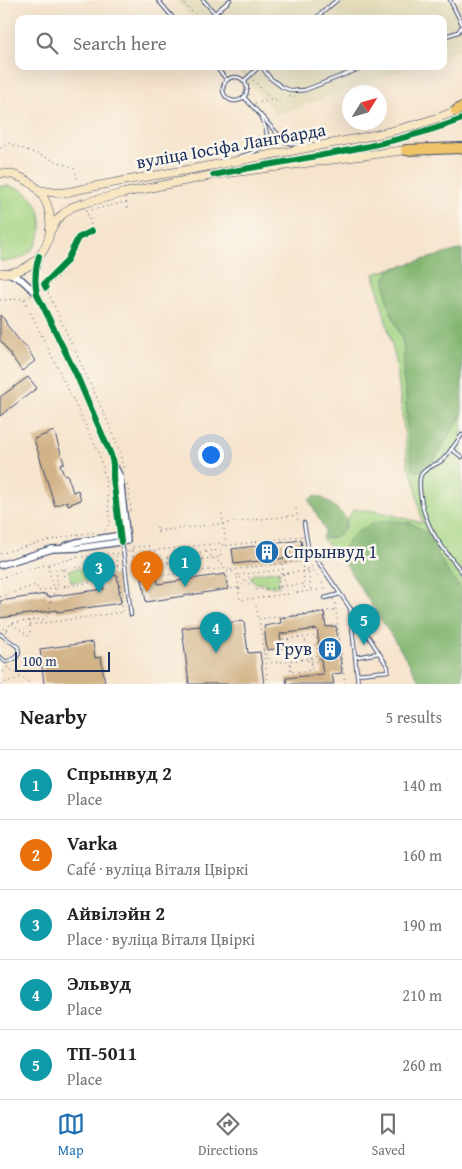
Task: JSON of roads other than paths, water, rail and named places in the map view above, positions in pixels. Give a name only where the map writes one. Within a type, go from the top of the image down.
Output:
[{"type":"highway","points":[[406,150],[462,148]]},
{"type":"main road","name":"вуліца Іосіфа Лангбарда","points":[[38,190],[57,193],[360,139],[461,112]]},
{"type":"main road","name":"вуліца Іосіфа Лангбарда","points":[[51,230],[56,220],[72,208],[86,207],[124,193],[213,175],[406,150]]},
{"type":"main road","points":[[0,173],[20,177],[38,190],[49,208],[51,230],[47,244],[34,261],[22,269],[9,273],[0,273]]},
{"type":"street","points":[[213,175],[382,144],[428,131],[461,112]]},
{"type":"street","points":[[0,565],[61,548],[79,548],[124,538],[120,477],[77,376],[37,294],[35,275],[39,256]]},
{"type":"street","points":[[9,273],[22,280],[37,294]]},
{"type":"lane","points":[[158,0],[171,15]]},
{"type":"lane","points":[[203,0],[214,13],[230,0]]},
{"type":"lane","points":[[320,15],[337,0]]},
{"type":"lane","points":[[447,36],[458,32],[462,25],[450,0]]},
{"type":"lane","points":[[218,70],[227,81]]},
{"type":"lane","points":[[244,81],[256,70]]},
{"type":"lane","points":[[263,70],[282,87],[293,91],[305,90],[356,70]]},
{"type":"lane","points":[[237,78],[244,81],[247,92],[244,97],[235,101],[228,98],[224,92],[227,81],[237,78]]},
{"type":"lane","points":[[244,97],[284,141],[304,145],[321,142],[335,143]]},
{"type":"lane","points":[[227,162],[253,154],[262,148],[266,142],[266,128],[257,112]]},
{"type":"lane","points":[[462,434],[442,460],[424,471],[420,476],[421,502],[426,520],[438,544],[462,572]]},
{"type":"lane","points":[[452,449],[462,457]]},
{"type":"lane","points":[[304,523],[308,547],[388,667],[388,670],[357,674]]},
{"type":"lane","points":[[124,538],[123,549],[131,615]]},
{"type":"lane","points":[[123,549],[124,538]]},
{"type":"lane","points":[[325,598],[340,594]]},
{"type":"lane","points":[[350,608],[358,684]]},
{"type":"lane","points":[[0,657],[6,662],[16,658],[19,653],[18,647],[1,634]]},
{"type":"lane","points":[[355,657],[379,654]]},
{"type":"place","name":"Спрынвуд 1","points":[[267,552]]},
{"type":"place","name":"Спрынвуд 2","points":[[185,587]]},
{"type":"place","name":"Varka","points":[[147,592]]},
{"type":"place","name":"Айвілэйн 2","points":[[99,593]]},
{"type":"place","name":"ТП-5011","points":[[364,645]]},
{"type":"place","name":"Грув","points":[[330,649]]},
{"type":"place","name":"Эльвуд","points":[[216,653]]}]
